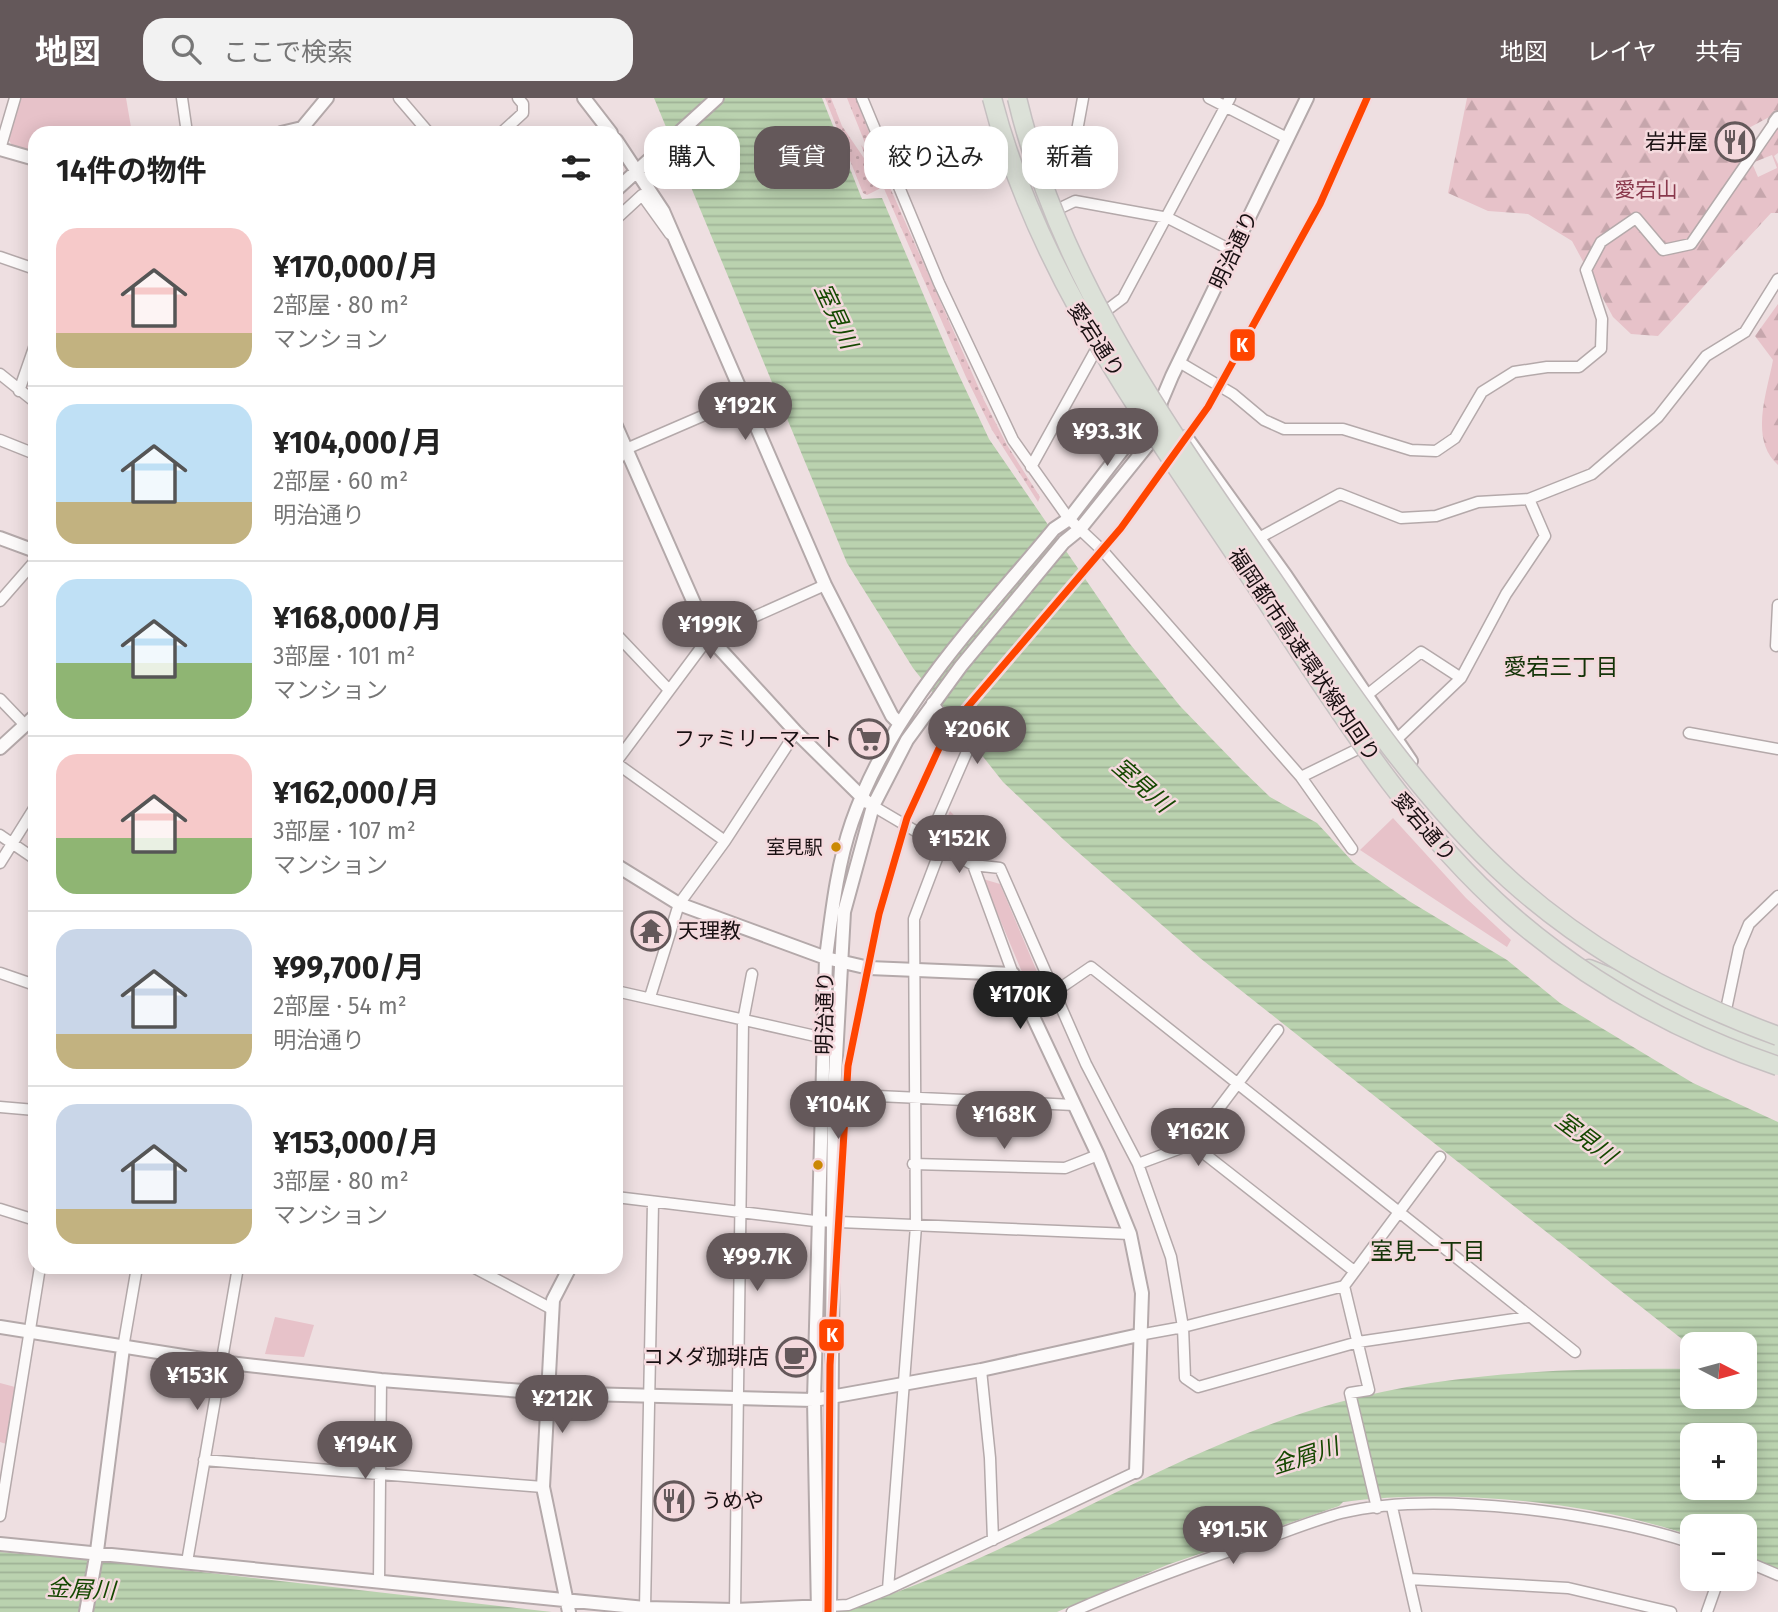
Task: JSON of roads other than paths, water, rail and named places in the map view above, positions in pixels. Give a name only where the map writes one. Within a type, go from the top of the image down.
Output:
[{"type":"highway","name":"福岡都市高速環状線内回り","points":[[992,98],[1027,207],[1090,334],[1313,671],[1409,809],[1487,893],[1536,936],[1586,972],[1687,1030],[1778,1066]]},
{"type":"highway","points":[[1016,98],[1064,241],[1083,283],[1134,372],[1321,650],[1430,794],[1469,840],[1509,880],[1582,938],[1632,971],[1695,1004],[1778,1037]]},
{"type":"highway","points":[[1575,964],[1634,987],[1692,1018],[1778,1053]]},
{"type":"street","points":[[15,98],[0,149],[28,157]]},
{"type":"street","points":[[182,98],[186,126]]},
{"type":"street","points":[[308,126],[327,98]]},
{"type":"street","points":[[399,98],[423,126]]},
{"type":"street","points":[[509,126],[523,113],[523,104],[518,98]]},
{"type":"street","points":[[584,98],[606,126]]},
{"type":"street","points":[[623,184],[717,98]]},
{"type":"street","points":[[862,98],[981,377],[1013,440],[1069,519],[1104,551],[1301,777],[1352,849]]},
{"type":"street","name":"愛宕通り","points":[[992,98],[1016,180],[1034,228],[1063,290],[1147,418],[1155,436],[1257,597],[1358,749],[1438,848],[1526,929],[1575,964],[1676,1025],[1778,1066]]},
{"type":"street","name":"愛宕通り","points":[[1016,98],[1024,126]]},
{"type":"street","points":[[1078,126],[1083,98]]},
{"type":"street","points":[[1209,98],[1228,102],[1287,138]]},
{"type":"street","name":"明治通り","points":[[824,1609],[814,1400],[840,962],[844,912],[873,806],[907,740],[932,703],[1155,436],[1161,402],[1307,98]]},
{"type":"street","points":[[1103,313],[1123,298],[1228,102]]},
{"type":"street","points":[[1179,362],[1233,394],[1264,420],[1284,429],[1343,429],[1411,450],[1436,451],[1455,438],[1482,392],[1514,372],[1548,367],[1579,368],[1601,349],[1602,319],[1586,270],[1601,242],[1636,218],[1663,250],[1691,244],[1777,120]]},
{"type":"street","points":[[623,147],[643,166],[825,585],[892,716],[898,722]]},
{"type":"street","name":"愛宕通り","points":[[1043,189],[1052,212],[1103,313],[1161,402],[1367,695],[1425,783],[1461,828],[1540,906],[1589,944],[1724,1019],[1778,1037]]},
{"type":"street","points":[[623,213],[642,195],[678,246]]},
{"type":"street","points":[[1052,212],[1074,201],[1168,218],[1235,252]]},
{"type":"street","points":[[0,257],[28,267]]},
{"type":"street","points":[[1257,539],[1340,494],[1401,518],[1436,516],[1478,502],[1529,499],[1592,474],[1658,417],[1706,356],[1745,331],[1778,279]]},
{"type":"street","points":[[1031,467],[1098,346]]},
{"type":"street","points":[[19,391],[28,365]]},
{"type":"street","points":[[0,374],[28,397]]},
{"type":"street","points":[[623,453],[626,449],[744,398]]},
{"type":"street","name":"明治通り","points":[[824,1609],[830,1396],[824,1038],[826,958],[836,891],[851,824],[861,797],[898,722],[924,686],[1054,529],[1069,519],[1161,402]]},
{"type":"street","points":[[0,440],[28,451]]},
{"type":"street","points":[[623,442],[709,637],[796,732],[861,797],[928,841],[973,865],[1000,868],[1054,993],[1138,1164],[1171,1257],[1183,1327],[1185,1378],[1198,1387],[1358,1342],[1528,1317]]},
{"type":"street","points":[[1397,739],[1461,678],[1506,594],[1545,536],[1529,499]]},
{"type":"street","points":[[0,538],[28,548]]},
{"type":"street","points":[[0,601],[28,569]]},
{"type":"street","points":[[623,752],[709,637],[825,585]]},
{"type":"street","points":[[1776,646],[1778,607]]},
{"type":"street","points":[[623,641],[669,690]]},
{"type":"street","points":[[1367,695],[1421,652],[1461,678]]},
{"type":"street","points":[[0,699],[25,726]]},
{"type":"street","points":[[928,841],[968,747],[932,703]]},
{"type":"street","points":[[0,748],[28,723]]},
{"type":"street","points":[[650,997],[679,904],[725,841],[796,732]]},
{"type":"street","points":[[1689,733],[1778,749]]},
{"type":"street","points":[[1301,777],[1358,749]]},
{"type":"street","points":[[623,767],[725,841]]},
{"type":"street","points":[[0,863],[28,818]]},
{"type":"street","points":[[0,835],[28,854]]},
{"type":"street","points":[[888,1589],[916,1226],[913,1164],[914,919],[942,848]]},
{"type":"street","points":[[0,1544],[97,1551],[379,1581],[568,1606],[824,1609],[848,1605],[888,1589],[1136,1472],[1142,1293],[1130,1234],[1098,1155],[1026,1005],[973,865]]},
{"type":"street","points":[[623,869],[679,904],[840,962],[869,968],[1013,974]]},
{"type":"street","points":[[1724,1019],[1740,948],[1749,925],[1778,896]]},
{"type":"street","points":[[1518,940],[1526,929]]},
{"type":"street","points":[[1026,1005],[1054,993],[1091,967],[1575,1352]]},
{"type":"street","points":[[0,973],[28,983]]},
{"type":"street","points":[[735,1610],[743,1213],[743,1021],[752,974]]},
{"type":"street","points":[[623,992],[824,1038]]},
{"type":"street","points":[[1138,1164],[1192,1144],[1278,1030]]},
{"type":"street","points":[[834,1094],[1074,1105]]},
{"type":"street","points":[[0,1107],[28,1109]]},
{"type":"street","points":[[1192,1144],[1354,1271]]},
{"type":"street","points":[[913,1164],[1065,1168],[1098,1155]]},
{"type":"street","points":[[0,1326],[220,1362],[381,1380],[548,1393],[814,1400],[981,1370],[1183,1327],[1344,1286],[1440,1157]]},
{"type":"street","points":[[623,1198],[826,1221],[1130,1234]]},
{"type":"street","points":[[645,1608],[653,1203]]},
{"type":"street","points":[[0,1209],[28,1218]]},
{"type":"street","points":[[0,1516],[39,1274]]},
{"type":"street","points":[[86,1612],[136,1274]]},
{"type":"street","points":[[187,1562],[237,1274]]},
{"type":"street","points":[[486,1274],[552,1309]]},
{"type":"street","points":[[566,1274],[553,1300],[552,1309],[543,1487],[568,1606]]},
{"type":"street","points":[[1344,1286],[1369,1390],[1350,1393],[1377,1508]]},
{"type":"street","points":[[981,1370],[990,1458],[993,1540]]},
{"type":"street","points":[[379,1581],[381,1380]]},
{"type":"street","points":[[204,1460],[543,1487]]},
{"type":"street","points":[[1392,1507],[1416,1612]]},
{"type":"street","points":[[1073,1612],[1182,1566],[1341,1513],[1377,1508],[1485,1507],[1565,1515],[1623,1524],[1680,1540]]},
{"type":"street","points":[[1757,1566],[1778,1575]]},
{"type":"street","points":[[1410,1579],[1568,1588],[1671,1612]]},
{"type":"street","points":[[1707,1612],[1714,1591]]},
{"type":"water","points":[[654,98],[822,98],[833,126],[754,126],[754,189],[850,189],[850,169],[862,199],[882,198],[948,352],[989,439],[1130,644],[1180,706],[1270,797],[1317,823],[1354,863],[1409,901],[1507,960],[1560,1003],[1693,1083],[1778,1122],[1778,1570],[1757,1560],[1757,1514],[1680,1514],[1680,1532],[1565,1506],[1473,1497],[1428,1496],[1343,1502],[1339,1506],[1167,1565],[1057,1612],[832,1612],[850,1610],[958,1568],[1242,1435],[1336,1403],[1380,1392],[1513,1374],[1602,1369],[1680,1369],[1680,1409],[1757,1409],[1757,1332],[1680,1332],[1680,1338],[1200,958],[1064,840],[1003,782],[913,668],[847,563],[692,189],[740,189],[740,126],[666,126]]},
{"type":"water","name":"金屑川","points":[[0,1552],[114,1562],[552,1612],[0,1612]]},
{"type":"place","name":"岩井屋","points":[[1735,142]]},
{"type":"place","name":"ファミリーマート","points":[[869,739]]},
{"type":"place","name":"室見駅","points":[[836,847]]},
{"type":"place","name":"天理教","points":[[651,931]]},
{"type":"place","name":"コメダ珈琲店","points":[[796,1357]]},
{"type":"place","name":"うめや","points":[[674,1501]]},
{"type":"district","name":"愛宕三丁目","points":[[1561,667]]},
{"type":"district","name":"室見一丁目","points":[[1428,1251]]},
{"type":"park label","name":"愛宕山","points":[[1646,190]]},
{"type":"water label","name":"室見川","points":[[836,316]]},
{"type":"water label","name":"室見川","points":[[1142,785]]},
{"type":"water label","name":"室見川","points":[[1586,1138]]}]
